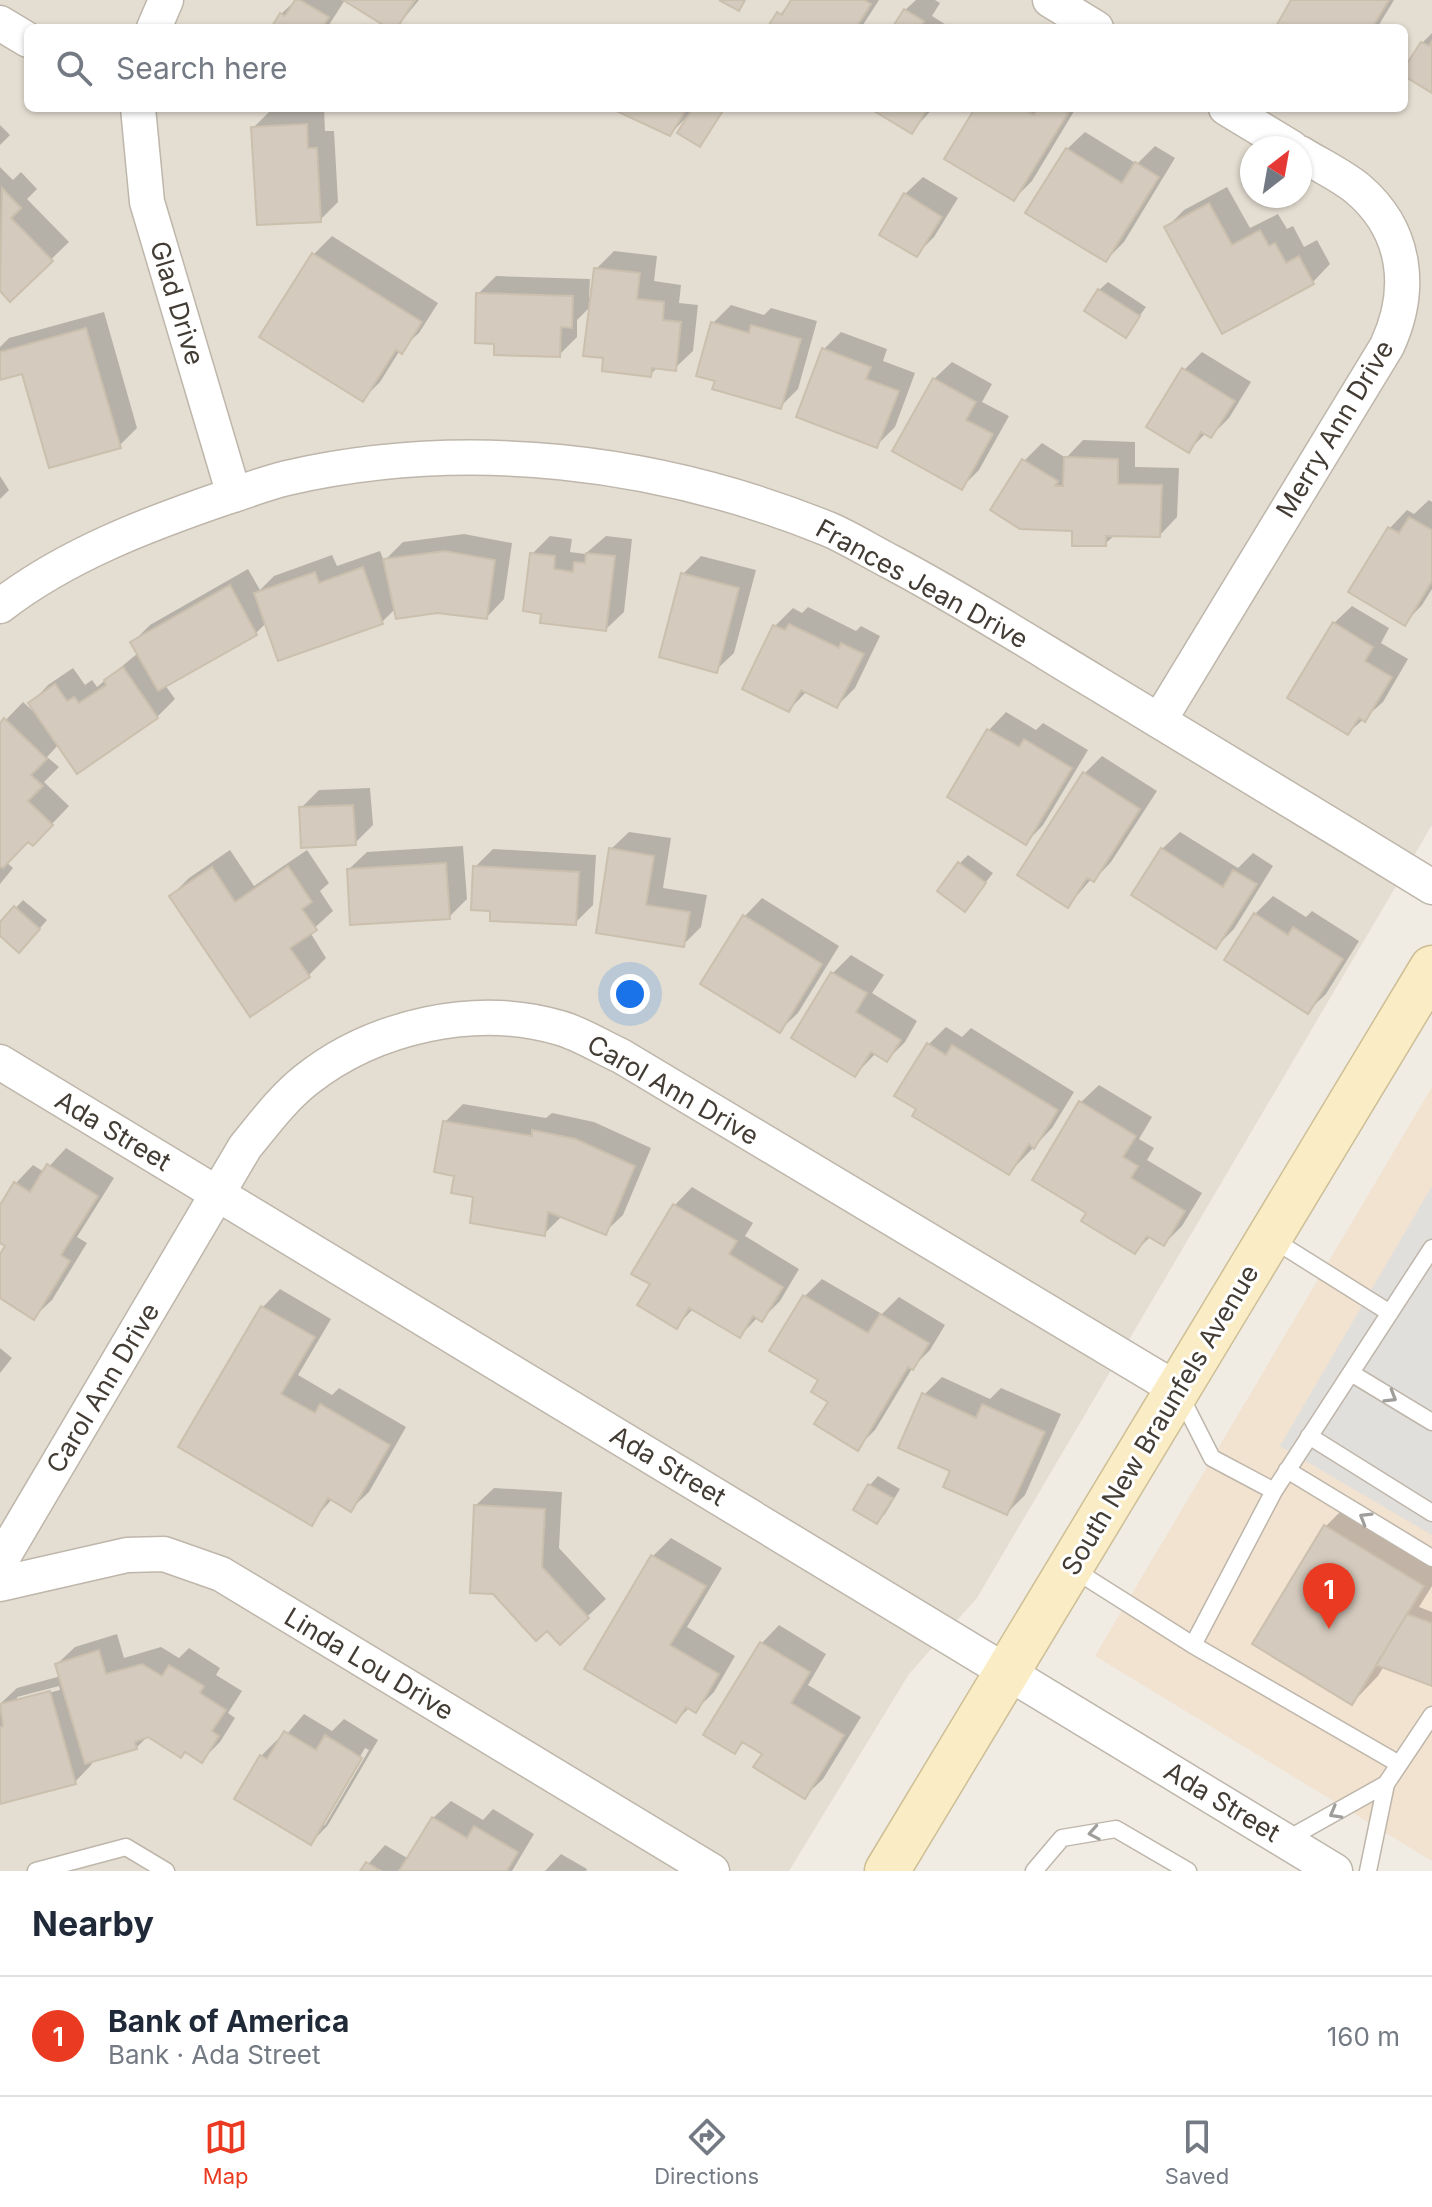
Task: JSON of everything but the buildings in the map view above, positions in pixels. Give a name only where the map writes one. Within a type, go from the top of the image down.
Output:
[{"type":"main road","name":"South New Braunfels Avenue","points":[[887,1871],[1432,968]]},
{"type":"street","points":[[156,24],[166,0]]},
{"type":"street","points":[[1050,0],[1089,24]]},
{"type":"street","points":[[0,23],[24,38]]},
{"type":"street","name":"Glad Drive","points":[[138,112],[147,202],[234,495]]},
{"type":"street","points":[[1233,112],[1272,136]]},
{"type":"street","name":"Merry Ann Drive","points":[[1159,721],[1379,359],[1397,324],[1404,287],[1399,249],[1383,215],[1357,188],[1312,160]]},
{"type":"street","name":"Frances Jean Drive","points":[[0,606],[26,585],[94,549],[189,510],[285,478],[377,463],[469,457],[563,461],[654,475],[744,498],[831,531],[934,585],[1432,887]]},
{"type":"street","name":"Carol Ann Drive","points":[[0,1562],[245,1147],[283,1101],[330,1063],[384,1036],[443,1021],[503,1019],[532,1022],[562,1028],[621,1056],[1178,1390]]},
{"type":"street","name":"Ada Street","points":[[0,1062],[1335,1871]]},
{"type":"street","name":"Linda Lou Drive","points":[[0,1584],[127,1555],[164,1554],[221,1574],[712,1871]]},
{"type":"lane","points":[[1269,1237],[1390,1313]]},
{"type":"lane","points":[[1193,1645],[1274,1491],[1432,1248]]},
{"type":"lane","points":[[1351,1373],[1432,1422]]},
{"type":"lane","points":[[1178,1390],[1212,1458],[1274,1491]]},
{"type":"lane","points":[[1309,1436],[1432,1513]]},
{"type":"lane","points":[[1287,1470],[1432,1558]]},
{"type":"lane","points":[[1071,1569],[1193,1645],[1399,1764]]},
{"type":"lane","points":[[1368,1871],[1386,1784],[1432,1715]]},
{"type":"lane","points":[[1285,1841],[1386,1784]]},
{"type":"lane","points":[[1034,1871],[1062,1838],[1116,1829],[1188,1871]]},
{"type":"lane","points":[[36,1871],[126,1847],[166,1871]]},
{"type":"shaded area","points":[[0,0],[1432,0],[1432,825],[977,1598],[909,1674],[789,1871],[0,1871]]},
{"type":"shaded area","points":[[1432,1087],[1432,1861],[1095,1656]]},
{"type":"shaded area","points":[[1432,1186],[1432,1535],[1280,1446]]},
{"type":"place","name":"Bank of America","points":[[1329,1629]]}]
